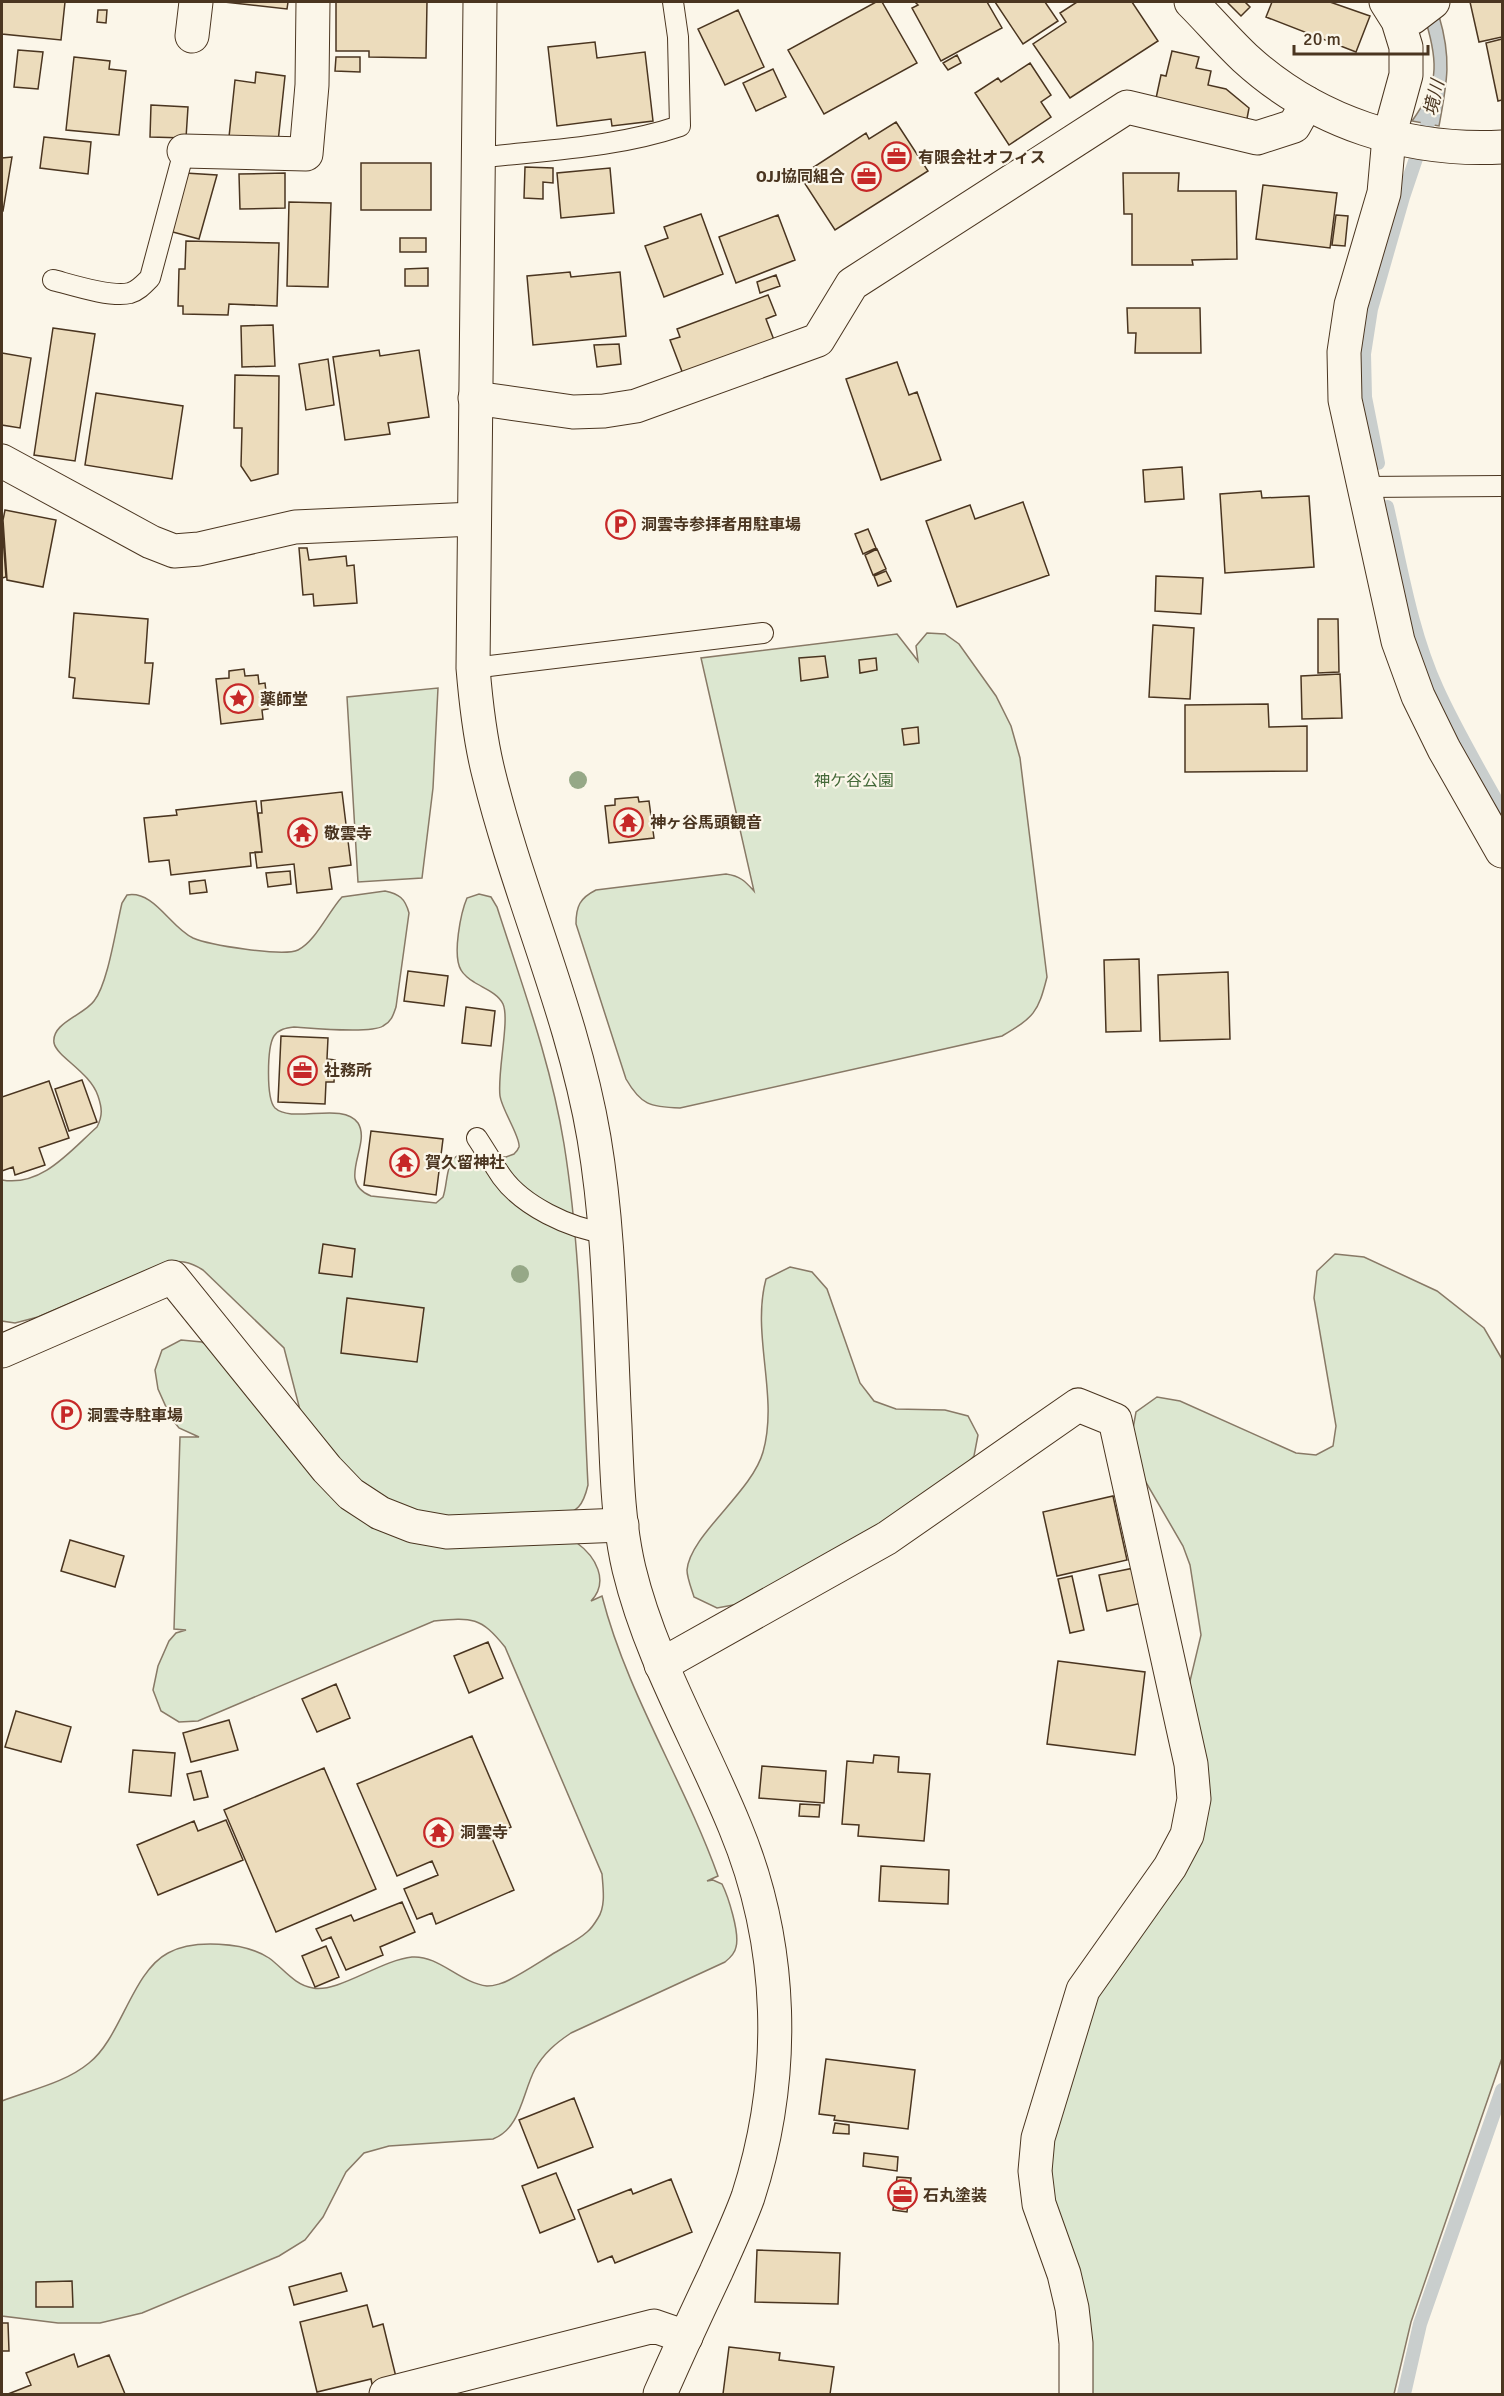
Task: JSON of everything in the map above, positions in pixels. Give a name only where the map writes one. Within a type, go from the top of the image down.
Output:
[{"type":"street","points":[[192,36],[196,2]]},
{"type":"street","points":[[184,151],[306,154],[312,85],[313,2]]},
{"type":"street","points":[[480,2],[473,668],[478,721],[488,773],[570,1035],[594,1137],[605,1233],[622,1525],[628,1564],[641,1616],[736,1828],[754,1880],[767,1932],[774,1987],[776,2041],[771,2095],[762,2148],[747,2201],[660,2394]]},
{"type":"street","points":[[1191,2],[1245,58],[1270,79],[1307,103],[1357,127],[1397,139],[1448,146],[1503,147]]},
{"type":"street","points":[[1407,10],[1406,75],[1397,139],[1384,193],[1351,305],[1344,352],[1345,400],[1398,641],[1418,696],[1444,749],[1503,851]]},
{"type":"street","points":[[475,398],[573,412],[625,408],[666,397],[818,340],[852,284],[1127,108],[1257,138],[1294,126],[1307,103]]},
{"type":"street","points":[[2,460],[151,542],[174,551],[199,549],[295,527],[474,519]]},
{"type":"street","points":[[2,1351],[172,1277],[327,1469],[351,1494],[380,1513],[412,1526],[447,1532],[622,1525]]},
{"type":"street","points":[[661,1665],[887,1539],[1078,1405],[1115,1420],[1191,1764],[1194,1799],[1187,1835],[1170,1867],[1083,1990],[1038,2138],[1035,2171],[1039,2204],[1064,2274],[1072,2308],[1076,2343],[1076,2394]]},
{"type":"street","points":[[386,2394],[654,2326],[686,2337]]},
{"type":"lane","points":[[478,158],[616,142],[680,126],[678,37],[673,2]]},
{"type":"lane","points":[[53,280],[118,294],[130,293],[141,287],[150,278],[184,151]]},
{"type":"lane","points":[[1363,487],[1503,486]]},
{"type":"lane","points":[[473,668],[763,633]]},
{"type":"lane","points":[[477,1138],[503,1179],[540,1211],[585,1230],[605,1233]]},
{"type":"green space","name":"神ケ谷公園","points":[[927,633],[945,634],[959,644],[996,696],[1011,726],[1020,758],[1047,977],[1041,999],[1033,1013],[1002,1036],[680,1108],[661,1107],[647,1103],[631,1088],[626,1079],[576,918],[578,907],[583,900],[596,890],[726,874],[742,879],[754,891],[701,658],[897,634],[918,661],[916,646]]},
{"type":"green space","points":[[438,688],[433,788],[422,878],[358,882],[347,697]]},
{"type":"green space","points":[[385,891],[401,898],[409,913],[396,1007],[391,1018],[383,1026],[366,1030],[294,1027],[278,1032],[272,1042],[269,1061],[272,1103],[275,1108],[283,1112],[341,1114],[351,1117],[358,1123],[361,1142],[356,1162],[356,1182],[361,1190],[371,1196],[436,1203],[443,1197],[451,1163],[458,1155],[506,1157],[514,1154],[519,1148],[519,1143],[500,1096],[505,1022],[503,1004],[494,994],[463,973],[457,954],[460,923],[467,898],[479,894],[491,897],[497,907],[544,1054],[564,1144],[570,1186],[578,1271],[588,1485],[579,1507],[558,1518],[415,1516],[358,1486],[301,1414],[284,1348],[203,1270],[188,1263],[164,1263],[38,1317],[15,1323],[2,1321],[2,1180],[16,1181],[43,1173],[66,1156],[99,1123],[101,1108],[94,1087],[56,1048],[54,1036],[63,1025],[89,1006],[99,993],[107,969],[122,903],[127,895],[145,898],[185,933],[201,941],[229,947],[290,952],[298,950],[310,940],[342,897]]},
{"type":"green space","points":[[1335,1254],[1364,1257],[1437,1291],[1484,1328],[1502,1359],[1502,2058],[1411,2322],[1394,2394],[1090,2394],[1052,2202],[1051,2140],[1096,1996],[1181,1874],[1190,1681],[1201,1635],[1190,1565],[1183,1546],[1144,1479],[1132,1434],[1136,1412],[1157,1397],[1180,1401],[1296,1453],[1316,1455],[1333,1446],[1336,1426],[1314,1298],[1317,1271]]},
{"type":"green space","points":[[790,1267],[812,1272],[827,1289],[860,1383],[874,1401],[896,1409],[945,1410],[968,1416],[978,1435],[974,1456],[960,1471],[880,1527],[744,1603],[717,1608],[694,1597],[687,1570],[699,1542],[747,1482],[763,1452],[768,1409],[761,1322],[762,1300],[766,1279]]},
{"type":"green space","points":[[181,1340],[202,1342],[222,1354],[345,1502],[577,1543],[584,1548],[598,1569],[600,1577],[597,1593],[591,1601],[602,1596],[626,1668],[718,1876],[707,1881],[713,1880],[722,1884],[735,1924],[736,1947],[725,1962],[571,2033],[560,2041],[546,2053],[535,2069],[520,2109],[510,2127],[493,2139],[389,2146],[364,2153],[346,2172],[323,2217],[305,2240],[279,2256],[142,2313],[100,2323],[58,2323],[2,2316],[2,2101],[58,2081],[89,2063],[110,2038],[145,1975],[168,1953],[205,1944],[247,1948],[269,1958],[289,1976],[313,1988],[335,1986],[400,1959],[422,1958],[431,1960],[477,1984],[490,1986],[515,1977],[580,1938],[593,1926],[602,1908],[602,1874],[505,1647],[489,1630],[475,1621],[458,1619],[434,1621],[198,1721],[179,1722],[161,1711],[153,1690],[158,1666],[169,1641],[176,1633],[186,1630],[174,1629],[180,1437],[199,1437],[179,1428],[171,1418],[158,1389],[155,1370],[162,1350]]},
{"type":"water","name":"境川","points":[[1439,16],[1446,45],[1447,71],[1439,126],[1412,121],[1427,96],[1434,74],[1433,51],[1426,22]]},
{"type":"building","points":[[2,2],[65,2],[61,40],[2,34]]},
{"type":"building","points":[[224,2],[288,2],[287,9]]},
{"type":"building","points":[[336,2],[427,2],[426,58],[369,57],[369,51],[336,51]]},
{"type":"building","points":[[876,2],[882,2],[917,63],[824,114],[788,50]]},
{"type":"building","points":[[915,2],[987,2],[1002,28],[941,61],[912,8],[918,5]]},
{"type":"building","points":[[995,2],[1045,2],[1058,21],[1023,44]]},
{"type":"building","points":[[1077,2],[1132,2],[1158,41],[1070,98],[1033,44],[1066,22],[1060,13]]},
{"type":"building","points":[[1227,2],[1245,2],[1250,7],[1241,16]]},
{"type":"building","points":[[1272,2],[1330,2],[1370,16],[1356,52],[1266,17]]},
{"type":"building","points":[[1470,2],[1502,2],[1502,37],[1479,42]]},
{"type":"building","points":[[98,10],[107,10],[106,23],[97,22]]},
{"type":"building","points":[[738,10],[764,67],[725,85],[698,29]]},
{"type":"building","points":[[1502,39],[1502,100],[1498,101],[1486,43]]},
{"type":"building","points":[[595,42],[597,58],[645,52],[653,121],[612,126],[611,119],[557,126],[548,47]]},
{"type":"building","points":[[18,50],[43,52],[38,89],[14,87]]},
{"type":"building","points":[[1172,51],[1199,57],[1196,68],[1211,71],[1208,85],[1226,89],[1249,108],[1246,124],[1155,103],[1161,75],[1166,76]]},
{"type":"building","points":[[957,55],[961,63],[948,70],[943,63]]},
{"type":"building","points":[[74,57],[110,61],[109,69],[126,71],[119,135],[66,130]]},
{"type":"building","points":[[336,57],[360,57],[360,72],[335,71]]},
{"type":"building","points":[[1030,63],[1051,95],[1041,102],[1051,117],[1009,145],[975,93],[998,78],[1001,82]]},
{"type":"building","points":[[773,69],[786,97],[756,111],[743,83]]},
{"type":"building","points":[[256,72],[285,76],[278,142],[229,137],[235,80],[255,83]]},
{"type":"building","points":[[151,105],[188,107],[186,138],[150,137]]},
{"type":"building","points":[[896,122],[928,171],[835,230],[800,176],[866,133],[869,139]]},
{"type":"building","points":[[44,137],[91,142],[88,174],[40,168]]},
{"type":"building","points":[[12,157],[3,211],[2,211],[2,158]]},
{"type":"building","points":[[361,163],[431,163],[431,210],[361,210]]},
{"type":"building","points":[[525,167],[553,168],[553,183],[543,182],[543,199],[524,198]]},
{"type":"building","points":[[610,168],[614,213],[561,218],[557,173]]},
{"type":"building","points":[[185,173],[217,175],[199,239],[169,231]]},
{"type":"building","points":[[285,173],[285,208],[240,209],[239,174]]},
{"type":"building","points":[[1123,173],[1179,173],[1178,191],[1236,191],[1237,259],[1192,260],[1193,265],[1132,265],[1132,214],[1124,214]]},
{"type":"building","points":[[1263,185],[1337,193],[1330,248],[1256,239]]},
{"type":"building","points":[[289,202],[331,203],[328,287],[287,286]]},
{"type":"building","points":[[701,214],[723,274],[664,297],[645,246],[668,238],[664,227]]},
{"type":"building","points":[[778,215],[795,260],[736,283],[719,237]]},
{"type":"building","points":[[1336,215],[1348,216],[1345,246],[1332,245]]},
{"type":"building","points":[[400,238],[426,238],[426,252],[400,252]]},
{"type":"building","points":[[186,241],[279,243],[277,306],[229,304],[228,315],[183,314],[183,306],[178,306],[179,269],[185,269]]},
{"type":"building","points":[[428,268],[428,286],[405,286],[405,269]]},
{"type":"building","points":[[570,272],[571,277],[620,272],[626,336],[533,345],[527,276]]},
{"type":"building","points":[[776,275],[780,286],[760,293],[757,282]]},
{"type":"building","points":[[768,295],[776,315],[766,319],[774,340],[683,374],[670,340],[680,337],[677,329]]},
{"type":"building","points":[[1127,308],[1200,308],[1201,353],[1135,353],[1136,333],[1128,333]]},
{"type":"building","points":[[273,325],[275,366],[242,367],[241,326]]},
{"type":"building","points":[[53,328],[95,334],[75,461],[34,455]]},
{"type":"building","points":[[619,344],[621,364],[597,367],[594,345]]},
{"type":"building","points":[[379,350],[380,356],[419,350],[429,417],[388,423],[390,434],[345,440],[333,357]]},
{"type":"building","points":[[2,353],[31,358],[20,428],[2,425]]},
{"type":"building","points":[[328,359],[334,405],[306,410],[299,364]]},
{"type":"building","points":[[897,362],[909,395],[917,392],[941,460],[881,480],[846,379]]},
{"type":"building","points":[[235,375],[279,376],[278,474],[251,481],[241,466],[242,428],[234,428]]},
{"type":"building","points":[[96,393],[183,406],[172,479],[85,465]]},
{"type":"building","points":[[1182,467],[1184,499],[1145,502],[1143,470]]},
{"type":"building","points":[[1261,491],[1262,498],[1309,496],[1314,567],[1225,573],[1220,494]]},
{"type":"building","points":[[1023,502],[1049,575],[957,607],[926,521],[970,505],[975,519]]},
{"type":"building","points":[[5,510],[56,520],[43,587],[7,580],[3,520]]},
{"type":"building","points":[[2,524],[6,577],[2,578]]},
{"type":"building","points":[[868,529],[876,548],[863,554],[855,534]]},
{"type":"building","points":[[299,548],[307,548],[309,560],[346,556],[347,566],[354,565],[357,603],[314,606],[313,594],[303,595]]},
{"type":"building","points":[[877,549],[886,569],[873,575],[865,555]]},
{"type":"building","points":[[886,571],[891,581],[878,586],[874,576]]},
{"type":"building","points":[[1156,576],[1203,578],[1201,614],[1155,611]]},
{"type":"building","points":[[74,613],[148,619],[145,663],[153,663],[149,704],[73,698],[75,678],[69,677]]},
{"type":"building","points":[[1318,619],[1338,619],[1339,672],[1318,673]]},
{"type":"building","points":[[1153,625],[1194,628],[1190,699],[1149,697]]},
{"type":"building","points":[[825,656],[828,677],[801,681],[799,658]]},
{"type":"building","points":[[876,658],[877,670],[860,673],[859,660]]},
{"type":"building","points":[[244,669],[245,676],[258,675],[259,684],[265,683],[268,709],[262,710],[263,719],[221,724],[216,679],[229,678],[229,671]]},
{"type":"building","points":[[1340,674],[1342,718],[1302,719],[1301,676]]},
{"type":"building","points":[[1268,704],[1269,727],[1307,726],[1307,771],[1185,772],[1185,705]]},
{"type":"building","points":[[918,727],[919,743],[904,745],[902,729]]},
{"type":"building","name":"敬雲寺","points":[[342,792],[351,865],[329,868],[332,889],[297,893],[294,864],[257,868],[255,852],[262,852],[258,813],[262,813],[261,801]]},
{"type":"building","name":"神ヶ谷馬頭観音","points":[[638,797],[639,802],[649,801],[654,838],[609,843],[605,806],[615,805],[615,799]]},
{"type":"building","points":[[256,801],[262,852],[250,853],[251,866],[171,875],[169,860],[149,862],[144,818],[177,815],[176,810]]},
{"type":"building","points":[[290,871],[291,884],[268,887],[266,873]]},
{"type":"building","points":[[205,880],[207,892],[190,894],[189,882]]},
{"type":"building","points":[[1139,959],[1141,1031],[1106,1032],[1104,960]]},
{"type":"building","points":[[408,971],[448,976],[444,1006],[404,1001]]},
{"type":"building","points":[[1228,972],[1230,1039],[1160,1041],[1158,975]]},
{"type":"building","points":[[466,1007],[495,1011],[491,1046],[462,1043]]},
{"type":"building","points":[[281,1036],[328,1038],[327,1059],[335,1060],[334,1082],[326,1082],[325,1104],[278,1102]]},
{"type":"building","points":[[82,1080],[97,1122],[69,1131],[55,1089]]},
{"type":"building","points":[[49,1081],[69,1138],[39,1148],[45,1165],[15,1175],[13,1167],[2,1171],[2,1097]]},
{"type":"building","name":"賀久留神社","points":[[371,1131],[443,1139],[436,1195],[364,1185]]},
{"type":"building","points":[[323,1244],[355,1249],[352,1277],[319,1273]]},
{"type":"building","points":[[347,1298],[424,1308],[417,1362],[341,1353]]},
{"type":"building","points":[[1113,1496],[1127,1560],[1057,1576],[1043,1512]]},
{"type":"building","points":[[70,1540],[124,1556],[115,1587],[61,1571]]},
{"type":"building","points":[[1134,1568],[1142,1603],[1107,1611],[1099,1575]]},
{"type":"building","points":[[1072,1576],[1084,1630],[1070,1633],[1058,1579]]},
{"type":"building","points":[[488,1642],[503,1678],[469,1693],[454,1656]]},
{"type":"building","points":[[1058,1661],[1145,1672],[1135,1755],[1047,1744]]},
{"type":"building","points":[[336,1684],[350,1718],[317,1732],[302,1699]]},
{"type":"building","points":[[16,1711],[71,1727],[61,1762],[5,1747]]},
{"type":"building","points":[[229,1720],[238,1750],[191,1762],[183,1733]]},
{"type":"building","name":"洞雲寺","points":[[472,1736],[511,1827],[491,1836],[514,1890],[436,1924],[432,1913],[417,1919],[404,1889],[438,1875],[432,1861],[397,1876],[357,1784]]},
{"type":"building","points":[[133,1750],[175,1753],[171,1796],[129,1792]]},
{"type":"building","points":[[874,1755],[899,1757],[898,1772],[930,1774],[924,1841],[858,1836],[859,1825],[842,1824],[847,1761],[873,1763]]},
{"type":"building","points":[[762,1766],[826,1771],[824,1803],[759,1798]]},
{"type":"building","points":[[324,1768],[376,1889],[276,1932],[224,1810]]},
{"type":"building","points":[[201,1771],[208,1797],[194,1800],[187,1774]]},
{"type":"building","points":[[800,1804],[820,1805],[819,1817],[799,1816]]},
{"type":"building","points":[[226,1820],[243,1860],[158,1895],[137,1845],[194,1821],[198,1831]]},
{"type":"building","points":[[881,1866],[949,1870],[948,1904],[879,1901]]},
{"type":"building","points":[[402,1902],[415,1932],[380,1947],[383,1955],[346,1970],[331,1937],[322,1941],[316,1929],[351,1915],[354,1921]]},
{"type":"building","points":[[326,1946],[339,1977],[315,1987],[302,1956]]},
{"type":"building","points":[[826,2059],[915,2070],[908,2129],[834,2120],[835,2116],[819,2114]]},
{"type":"building","points":[[574,2098],[593,2147],[538,2168],[519,2120]]},
{"type":"building","points":[[835,2123],[849,2125],[849,2134],[833,2133]]},
{"type":"building","points":[[864,2153],[898,2157],[897,2171],[863,2166]]},
{"type":"building","points":[[556,2173],[575,2219],[540,2233],[522,2186]]},
{"type":"building","points":[[897,2177],[911,2178],[907,2212],[893,2210]]},
{"type":"building","points":[[671,2179],[692,2232],[615,2263],[612,2256],[598,2262],[578,2210],[631,2189],[633,2194]]},
{"type":"building","points":[[757,2250],[840,2253],[838,2304],[755,2302]]},
{"type":"building","points":[[341,2273],[347,2291],[294,2305],[289,2287]]},
{"type":"building","points":[[72,2281],[73,2307],[36,2307],[36,2282]]},
{"type":"building","points":[[367,2305],[373,2327],[383,2324],[396,2377],[372,2384],[371,2379],[317,2392],[300,2322]]},
{"type":"building","points":[[2,2323],[8,2323],[9,2351],[2,2351]]},
{"type":"building","points":[[729,2347],[780,2353],[779,2360],[834,2367],[830,2394],[723,2394]]},
{"type":"building","points":[[74,2354],[78,2367],[109,2355],[125,2394],[8,2394],[31,2385],[26,2373]]},
{"type":"waterway","name":"境川","points":[[1378,463],[1365,397],[1364,354],[1371,309],[1403,197],[1433,108]]},
{"type":"waterway","points":[[1387,507],[1408,600],[1428,667],[1452,720],[1502,811]]},
{"type":"waterway","points":[[1404,2394],[1420,2324],[1502,2090]]},
{"type":"place","name":"有限会社オフィス","points":[[897,157]]},
{"type":"place","name":"OJJ協同組合","points":[[866,176]]},
{"type":"place","name":"洞雲寺参拝者用駐車場","points":[[620,524]]},
{"type":"place","name":"薬師堂","points":[[239,699]]},
{"type":"place","name":"神ヶ谷馬頭観音","points":[[629,822]]},
{"type":"place","name":"敬雲寺","points":[[303,833]]},
{"type":"place","name":"社務所","points":[[303,1070]]},
{"type":"place","name":"賀久留神社","points":[[404,1162]]},
{"type":"place","name":"洞雲寺駐車場","points":[[66,1415]]},
{"type":"place","name":"洞雲寺","points":[[439,1832]]},
{"type":"place","name":"石丸塗装","points":[[902,2195]]}]
